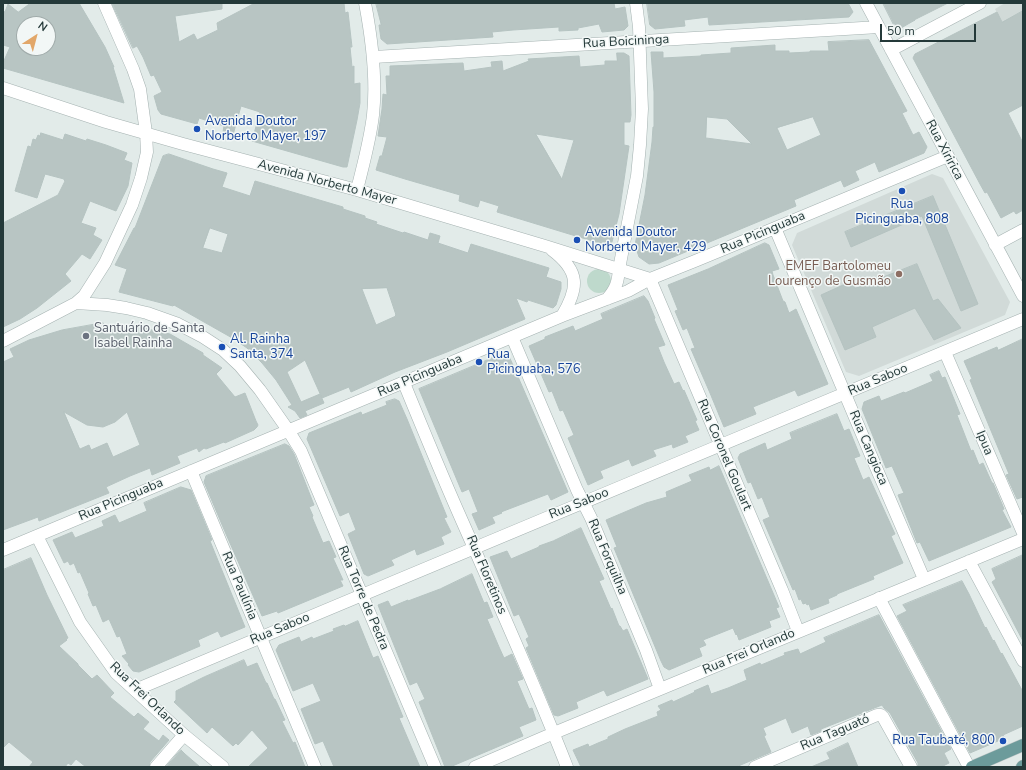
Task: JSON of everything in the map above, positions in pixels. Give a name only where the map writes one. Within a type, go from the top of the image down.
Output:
[{"type":"main road","points":[[972,767],[1023,744]]},
{"type":"street","points":[[3,341],[76,304],[84,296],[105,262],[132,205],[141,178],[147,152],[140,89],[133,69],[104,3]]},
{"type":"street","points":[[357,190],[368,146],[373,114],[374,57],[365,3]]},
{"type":"street","points":[[607,299],[613,293],[618,283],[619,269],[637,176],[642,109],[640,41],[636,3]]},
{"type":"street","name":"Rua Xiririca","points":[[866,3],[1023,296]]},
{"type":"street","points":[[891,50],[980,3]]},
{"type":"street","name":"Rua Boicininga","points":[[374,57],[879,27]]},
{"type":"street","name":"Avenida Norberto Mayer","points":[[3,88],[106,122],[357,190],[650,279]]},
{"type":"street","name":"Rua Picinguaba","points":[[3,550],[562,316],[628,291],[650,279],[948,156]]},
{"type":"street","name":"Rua Cangioca","points":[[775,228],[924,579]]},
{"type":"street","points":[[995,245],[1023,230]]},
{"type":"street","points":[[545,246],[563,260],[568,266],[574,281],[570,303],[562,316]]},
{"type":"street","name":"Rua Coronel Goulart","points":[[650,279],[798,631]]},
{"type":"street","name":"Rua Torre de Pedra","points":[[76,304],[107,305],[126,308],[147,313],[178,324],[203,337],[223,350],[240,366],[260,390],[301,451],[435,767]]},
{"type":"street","name":"Rua Saboo","points":[[135,690],[474,547],[1023,319]]},
{"type":"street","name":"Rua Forquilha","points":[[512,337],[577,490],[591,518],[646,650],[660,689]]},
{"type":"street","name":"Ipua","points":[[945,352],[1023,534]]},
{"type":"street","name":"Rua Floretinos","points":[[404,383],[554,733],[567,767]]},
{"type":"street","name":"Rua Paulínia","points":[[191,471],[315,767]]},
{"type":"street","name":"Rua Frei Orlando","points":[[37,536],[80,622],[116,673],[184,735],[223,767]]},
{"type":"street","name":"Rua Frei Orlando","points":[[475,767],[798,631],[1023,539]]},
{"type":"street","points":[[969,561],[1022,655]]},
{"type":"street","points":[[878,598],[969,767]]},
{"type":"street","name":"Rua Taguató","points":[[755,767],[879,715],[883,717],[911,767]]},
{"type":"street","points":[[156,767],[184,735]]},
{"type":"shaded area","points":[[1005,3],[1023,3],[1023,62],[995,9]]},
{"type":"shaded area","name":"EMEF Bartolomeu Lourenço de Gusmão","points":[[932,174],[943,178],[1010,302],[1005,315],[859,376],[846,372],[792,245],[797,233]]},
{"type":"green space","points":[[599,269],[608,272],[611,281],[608,290],[599,293],[590,290],[587,281],[590,272]]},
{"type":"building","points":[[31,3],[79,3],[105,47],[114,67],[124,103],[3,68],[3,63],[10,47],[3,45],[3,11],[5,12],[8,4],[18,12]]},
{"type":"building","points":[[112,3],[222,3],[222,9],[175,16],[179,42],[194,34],[197,40],[218,30],[217,23],[255,3],[344,3],[345,13],[348,12],[352,47],[350,47],[352,67],[354,66],[354,84],[360,83],[360,103],[347,167],[252,141],[260,112],[241,106],[233,135],[223,132],[224,126],[199,118],[197,124],[161,114],[158,110],[154,96],[162,92],[154,75],[151,76],[137,46],[133,48]]},
{"type":"building","points":[[376,3],[614,3],[615,9],[625,7],[628,26],[624,30],[602,32],[599,24],[578,28],[578,30],[559,31],[559,27],[513,30],[492,32],[493,37],[387,44],[381,39],[379,25],[381,25]]},
{"type":"building","points":[[647,3],[848,3],[853,12],[849,17],[709,25],[708,17],[684,20],[685,26],[655,29],[650,25]]},
{"type":"building","points":[[883,3],[948,3],[901,28],[895,27]]},
{"type":"building","points":[[1023,11],[1023,105],[1008,113],[1023,143],[1023,210],[1016,214],[1014,211],[1001,218],[987,192],[985,193],[980,184],[913,58],[915,54],[997,12],[1002,22]]},
{"type":"building","points":[[869,40],[907,111],[902,113],[913,135],[919,132],[927,147],[924,153],[879,172],[875,162],[855,171],[859,180],[844,187],[841,180],[794,200],[796,206],[659,263],[649,264],[639,257],[635,245],[645,195],[654,127],[654,92],[651,52],[663,52],[663,58],[701,56],[731,53],[731,48],[775,45],[775,51],[789,51],[789,53],[829,51],[828,42]],"holes":[[[707,117],[727,119],[752,144],[706,138]],[[813,117],[821,135],[787,150],[777,128]]]},
{"type":"building","points":[[617,53],[624,53],[629,56],[631,115],[630,122],[624,122],[624,145],[629,146],[619,214],[610,245],[497,212],[499,206],[480,200],[478,207],[459,201],[460,195],[376,170],[380,156],[382,156],[387,137],[378,136],[383,94],[387,95],[386,76],[390,76],[390,66],[463,63],[464,71],[492,67],[491,62],[502,61],[503,71],[529,61],[528,59],[579,56],[580,67],[605,65],[605,61],[617,61]],"holes":[[[536,134],[574,140],[562,179]]]},
{"type":"building","points":[[41,133],[63,140],[65,134],[86,141],[87,139],[127,153],[124,160],[132,163],[128,186],[116,211],[90,201],[81,223],[96,228],[93,235],[102,240],[90,259],[82,254],[65,274],[71,281],[37,308],[20,319],[3,327],[3,223],[58,195],[65,181],[64,179],[45,174],[37,198],[15,191],[28,146],[31,147],[33,139],[36,140],[38,135],[40,136]]},
{"type":"building","points":[[169,154],[227,173],[222,187],[250,196],[255,181],[343,207],[343,209],[365,216],[365,218],[377,222],[376,224],[403,233],[404,232],[428,240],[430,233],[440,236],[438,243],[468,253],[471,244],[549,268],[546,277],[561,282],[561,289],[556,305],[553,308],[528,300],[527,302],[516,298],[525,319],[395,372],[351,392],[349,387],[322,398],[305,360],[287,372],[301,402],[320,394],[324,403],[305,411],[307,415],[300,418],[295,411],[288,407],[292,405],[276,380],[247,348],[174,305],[173,306],[119,292],[127,269],[115,265],[135,228],[163,156]],"holes":[[[210,228],[228,234],[222,253],[203,248]],[[387,288],[396,316],[376,325],[362,289]]]},
{"type":"building","points":[[933,196],[978,304],[961,311],[922,216],[851,247],[845,232]]},
{"type":"building","points":[[765,243],[769,245],[779,269],[772,271],[783,301],[785,302],[789,313],[796,309],[828,384],[798,396],[795,390],[753,407],[756,414],[724,427],[691,349],[695,348],[687,328],[683,330],[675,311],[678,310],[668,285],[708,269]]},
{"type":"building","points":[[917,264],[933,301],[938,299],[961,328],[934,340],[915,308],[872,327],[876,337],[845,350],[821,295],[852,281],[855,288]]},
{"type":"building","points":[[644,296],[648,301],[665,345],[658,347],[664,362],[674,384],[679,382],[683,391],[684,390],[697,420],[695,421],[699,430],[685,436],[688,442],[673,448],[672,444],[653,450],[656,456],[632,466],[629,459],[600,471],[603,478],[588,485],[568,438],[574,435],[563,410],[560,411],[552,391],[549,392],[529,346],[545,339],[545,337],[573,326],[575,331],[603,319],[601,314]]},
{"type":"building","points":[[103,323],[104,331],[134,326],[170,334],[203,353],[203,355],[222,368],[216,374],[235,397],[245,393],[258,425],[254,430],[225,443],[224,442],[206,449],[204,448],[199,452],[197,448],[177,456],[180,463],[152,475],[150,468],[130,476],[106,487],[109,493],[39,521],[38,517],[3,530],[3,362],[14,357],[10,349],[29,340],[62,330]],"holes":[[[64,412],[87,425],[103,427],[115,422],[127,412],[140,445],[113,457],[107,443],[91,450],[89,445],[80,449]]]},
{"type":"building","points":[[1023,339],[1023,497],[1017,499],[1006,475],[1009,474],[970,380],[972,379],[964,361],[997,347],[998,350]]},
{"type":"building","points":[[502,354],[509,356],[568,492],[551,500],[548,494],[501,512],[502,513],[492,517],[495,523],[479,530],[472,514],[478,512],[469,489],[462,492],[419,389]]},
{"type":"building","points":[[939,371],[942,378],[945,377],[960,414],[957,415],[971,451],[973,450],[979,465],[983,463],[1002,504],[1004,509],[1002,510],[1011,527],[929,561],[920,542],[917,543],[898,495],[904,493],[892,466],[886,468],[862,409],[864,402],[879,396],[881,401],[933,381],[930,375]]},
{"type":"building","points":[[395,399],[399,401],[407,419],[447,517],[444,518],[451,532],[441,537],[444,544],[417,555],[415,549],[391,560],[394,565],[368,576],[364,574],[348,534],[356,530],[349,512],[340,516],[307,439],[309,433],[361,412],[362,415],[387,405],[386,402]]},
{"type":"building","points":[[837,414],[844,431],[849,429],[860,456],[854,458],[863,480],[869,477],[895,534],[891,536],[903,563],[873,576],[874,579],[837,594],[828,599],[829,603],[811,610],[809,604],[803,604],[801,599],[799,600],[795,589],[793,590],[763,520],[770,517],[762,497],[758,499],[751,482],[748,483],[738,458],[740,454],[765,443],[767,450],[792,439],[790,433]]},
{"type":"building","points":[[285,444],[289,446],[294,454],[314,505],[309,507],[313,516],[312,517],[323,543],[329,541],[336,557],[333,558],[343,580],[340,580],[343,586],[278,613],[277,611],[262,616],[204,482],[206,476]]},
{"type":"building","points":[[719,466],[779,607],[776,608],[780,617],[769,621],[771,627],[739,640],[733,628],[703,640],[706,645],[699,648],[702,656],[669,670],[664,667],[661,661],[614,548],[617,547],[606,520],[646,503],[667,497],[666,492],[692,481],[689,475],[709,467],[710,470]]},
{"type":"building","points":[[181,487],[191,490],[212,540],[210,541],[245,627],[221,637],[218,631],[198,640],[200,646],[139,672],[133,671],[122,656],[127,654],[120,636],[117,637],[109,619],[103,622],[96,605],[93,606],[80,572],[78,573],[74,563],[70,565],[68,561],[64,563],[53,540],[72,532],[75,538],[104,526],[102,521],[115,515],[119,523],[147,511],[144,503]]},
{"type":"building","points":[[581,528],[604,579],[599,581],[611,609],[612,608],[619,626],[623,631],[627,629],[648,679],[607,696],[604,690],[576,702],[578,708],[558,716],[554,715],[526,648],[529,646],[526,639],[529,637],[519,614],[514,616],[490,557],[507,551],[511,559]]},
{"type":"building","points":[[1023,555],[1023,641],[992,582],[996,579],[992,569]]},
{"type":"building","points":[[31,558],[68,638],[59,646],[92,679],[97,675],[114,693],[110,697],[134,717],[138,713],[149,722],[143,729],[159,741],[163,735],[169,740],[150,762],[149,767],[86,767],[76,759],[71,765],[68,763],[65,767],[29,767],[33,762],[9,742],[3,748],[3,570]]},
{"type":"building","points":[[472,574],[484,603],[487,602],[493,617],[487,619],[499,647],[504,658],[512,654],[523,679],[517,681],[529,709],[532,708],[536,720],[519,727],[523,736],[450,767],[445,767],[419,702],[425,699],[417,682],[410,685],[378,605],[388,601],[391,607],[440,589]]},
{"type":"building","points":[[962,581],[985,628],[986,627],[1001,654],[1002,653],[1023,692],[1023,726],[1003,735],[1005,738],[970,753],[897,616],[907,611],[903,605]]},
{"type":"building","points":[[879,615],[951,749],[944,753],[949,763],[941,767],[918,767],[918,763],[890,713],[882,705],[821,729],[821,731],[811,735],[808,726],[792,733],[786,718],[763,728],[766,735],[764,736],[771,752],[736,767],[581,767],[573,750],[588,744],[589,747],[608,739],[608,737],[625,729],[658,716],[657,712],[661,710],[658,706],[672,700],[673,702],[708,685],[711,694],[728,688],[747,680],[744,670],[760,663],[761,665],[785,655],[784,653],[798,649],[800,654],[826,642],[824,638]]},
{"type":"building","points":[[358,621],[373,658],[378,656],[403,717],[399,718],[420,767],[334,767],[323,741],[315,744],[301,709],[321,701],[313,683],[293,691],[276,650],[279,645],[299,637],[301,642],[312,637],[313,639],[334,631],[333,629]]},
{"type":"building","points":[[244,660],[247,667],[257,663],[285,720],[282,721],[293,743],[295,742],[305,767],[248,767],[268,748],[252,730],[238,745],[236,743],[233,746],[212,727],[207,733],[174,702],[176,700],[176,691]]},
{"type":"building","points":[[848,743],[858,767],[811,767],[830,759],[827,753]]},
{"type":"building","points":[[181,750],[185,754],[200,767],[166,767]]},
{"type":"place","name":"Avenida Doutor Norberto Mayer, 197","points":[[197,129]]},
{"type":"place","name":"Rua Picinguaba, 808","points":[[902,191]]},
{"type":"place","name":"Avenida Doutor Norberto Mayer, 429","points":[[577,240]]},
{"type":"place","name":"EMEF Bartolomeu Lourenço de Gusmão","points":[[899,274]]},
{"type":"place","name":"Santuário de Santa Isabel Rainha","points":[[86,336]]},
{"type":"place","name":"Al. Rainha Santa, 374","points":[[222,347]]},
{"type":"place","name":"Rua Picinguaba, 576","points":[[479,362]]},
{"type":"place","name":"Rua Taubaté, 800","points":[[1003,741]]}]
